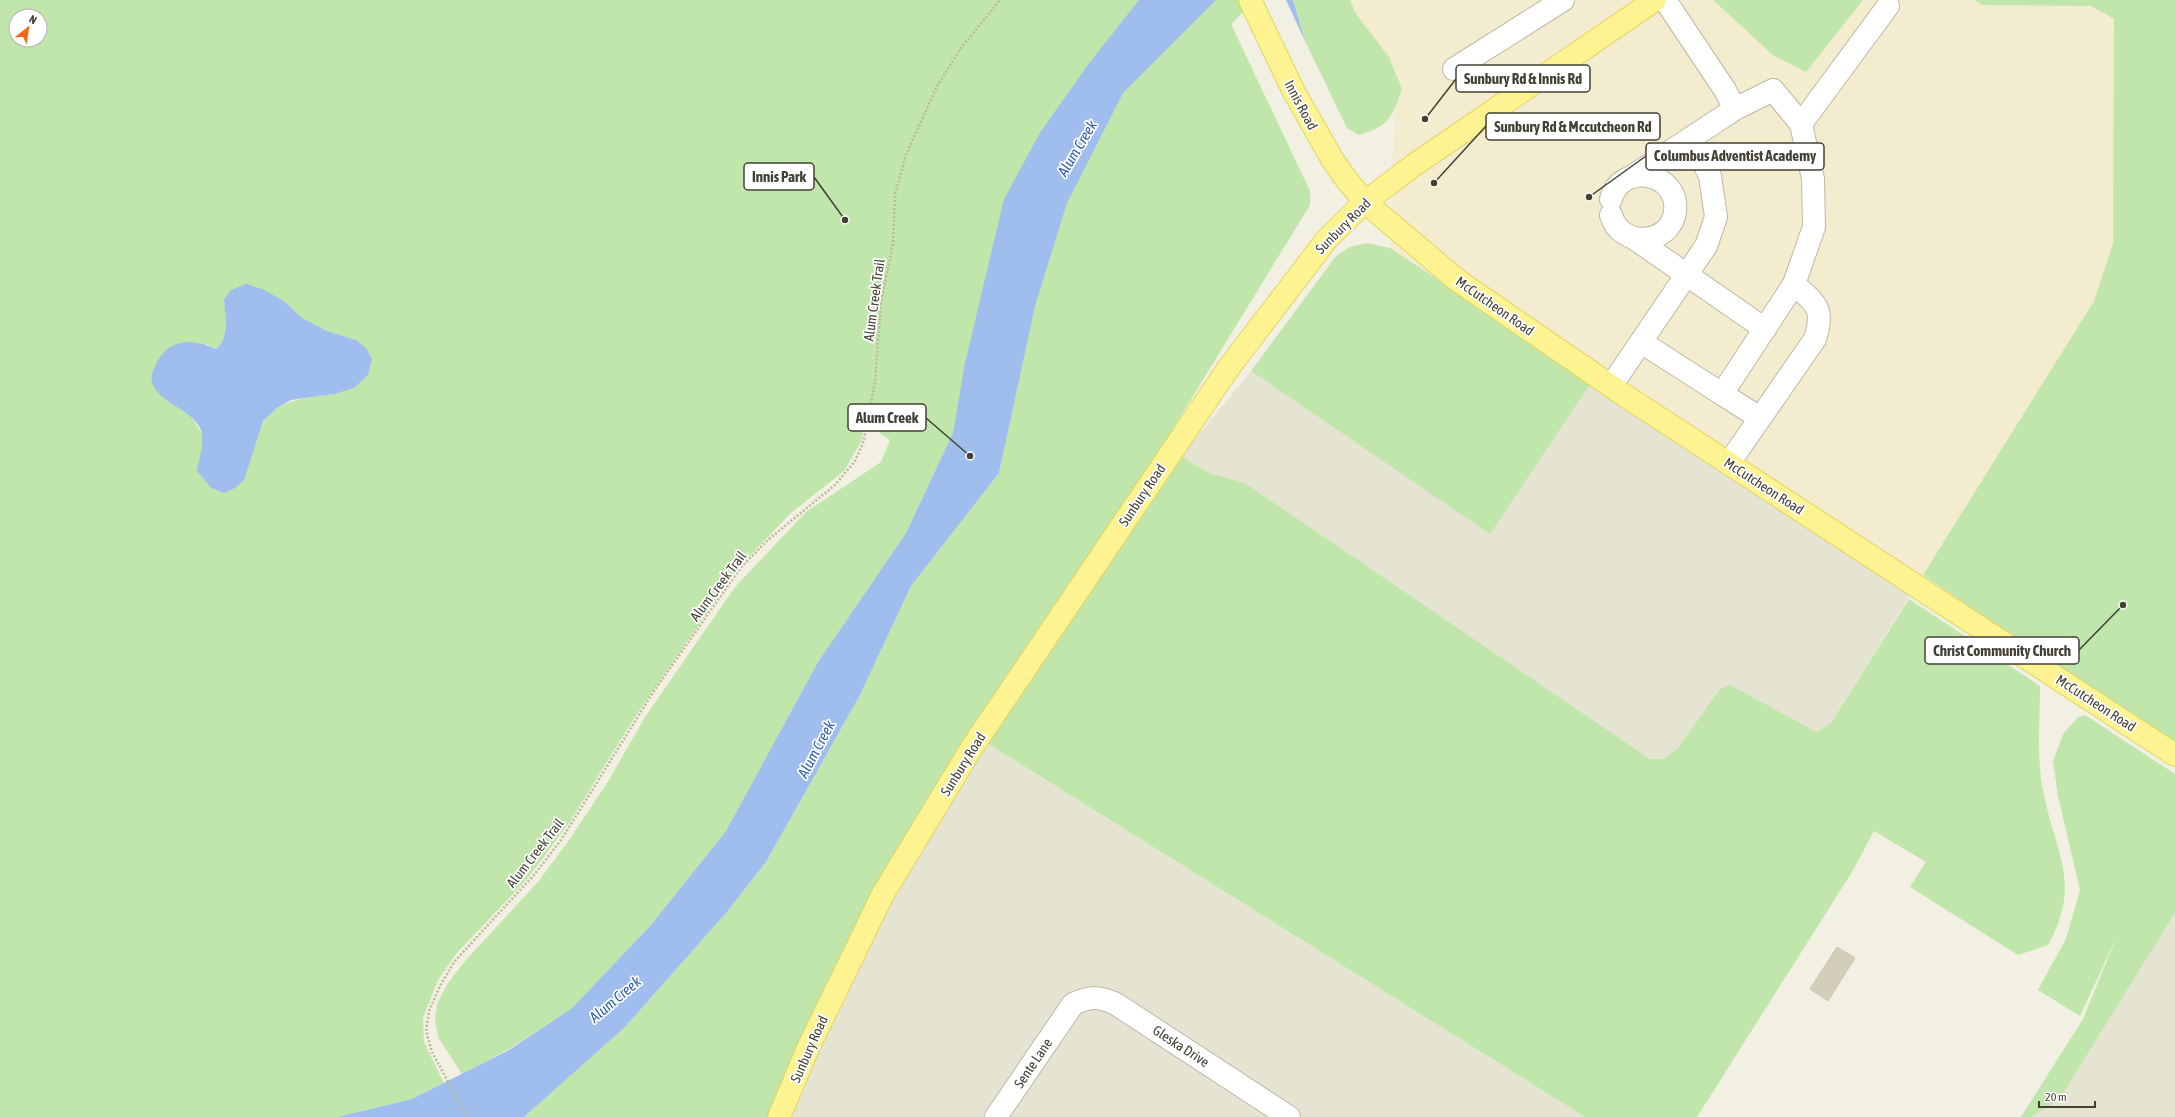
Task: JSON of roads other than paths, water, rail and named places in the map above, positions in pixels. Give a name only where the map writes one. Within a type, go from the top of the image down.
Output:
[{"type":"main road","name":"Innis Road","points":[[1250,0],[1293,90],[1332,159],[1365,202]]},
{"type":"main road","name":"Sunbury Road","points":[[779,1117],[809,1046],[882,894],[971,749],[1227,370],[1326,239],[1365,202],[1414,165],[1655,0]]},
{"type":"main road","name":"McCutcheon Road","points":[[1365,202],[1458,280],[1612,386],[2175,755]]},
{"type":"street","points":[[1454,69],[1563,0]]},
{"type":"street","points":[[1665,0],[1726,90],[1734,109]]},
{"type":"street","points":[[1801,124],[1888,6]]},
{"type":"street","points":[[1722,394],[1765,329],[1794,284],[1814,227],[1813,179],[1801,124],[1773,90],[1734,109],[1633,176],[1624,180],[1616,188],[1611,207],[1617,227],[1625,235],[1635,239],[1765,329]]},
{"type":"street","points":[[1612,386],[1706,246],[1716,217],[1710,176],[1691,138]]},
{"type":"street","points":[[1633,176],[1644,174],[1664,182],[1671,191],[1675,212],[1665,231],[1656,237],[1635,239]]},
{"type":"street","points":[[1729,463],[1814,339],[1819,324],[1816,303],[1794,284]]},
{"type":"street","points":[[1641,342],[1760,418]]},
{"type":"street","name":"Gleska Drive","points":[[1069,1009],[1073,1004],[1087,998],[1102,997],[1116,1004],[1289,1117]]},
{"type":"street","name":"Sente Lane","points":[[996,1117],[1069,1009]]},
{"type":"water","points":[[1139,0],[1216,0],[1123,93],[1067,203],[1035,306],[999,473],[911,586],[860,695],[766,862],[726,913],[625,1027],[524,1117],[337,1117],[412,1099],[509,1050],[572,1008],[650,926],[726,831],[818,662],[906,533],[953,433],[965,363],[1004,199],[1041,131],[1090,62]]},
{"type":"water","points":[[1286,0],[1293,0],[1305,41]]},
{"type":"water","points":[[246,284],[262,289],[284,301],[302,318],[327,331],[356,340],[366,348],[372,359],[368,375],[354,388],[334,394],[291,400],[277,408],[263,421],[244,480],[235,488],[224,493],[211,488],[197,471],[202,449],[202,433],[200,428],[190,416],[157,392],[152,383],[152,376],[160,358],[166,351],[180,343],[197,343],[216,349],[223,338],[226,326],[224,299],[231,290]]},
{"type":"place","name":"Sunbury Rd & Innis Rd","points":[[1425,119]]},
{"type":"place","name":"Sunbury Rd & Mccutcheon Rd","points":[[1434,183]]},
{"type":"place","name":"Columbus Adventist Academy","points":[[1589,197]]},
{"type":"place","name":"Innis Park","points":[[845,220]]},
{"type":"place","name":"Alum Creek","points":[[970,456]]},
{"type":"place","name":"Christ Community Church","points":[[2123,605]]}]
